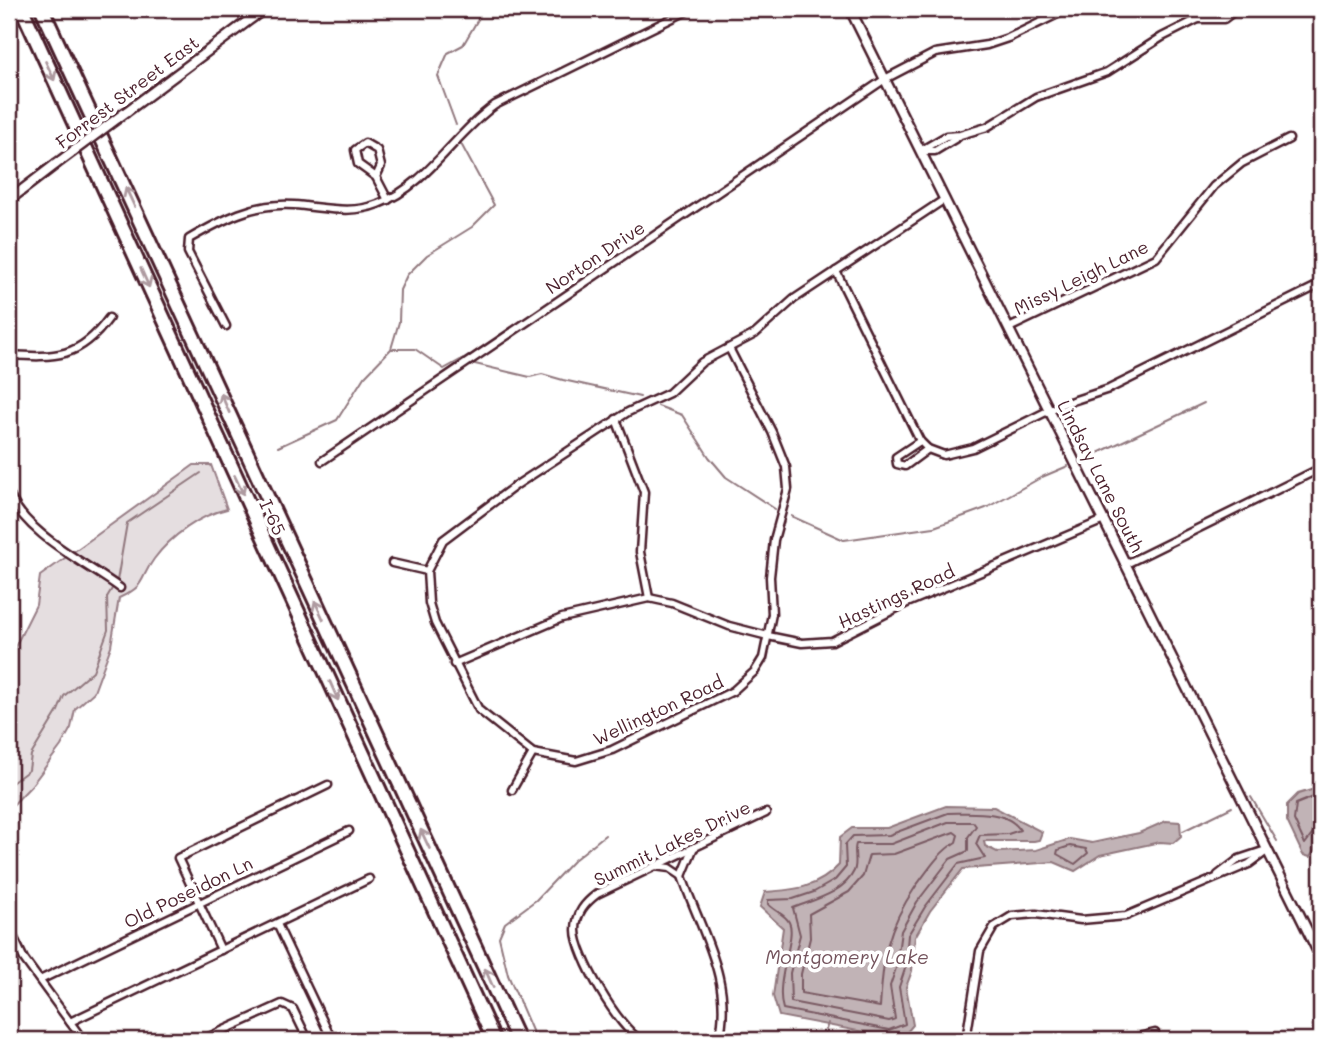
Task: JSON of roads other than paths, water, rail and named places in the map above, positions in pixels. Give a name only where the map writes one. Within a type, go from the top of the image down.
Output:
[{"type":"highway","name":"I-65","points":[[22,9],[494,1040]]},
{"type":"highway","points":[[42,9],[518,1040]]},
{"type":"street","name":"Forrest Street East","points":[[9,200],[264,9]]},
{"type":"street","points":[[226,326],[188,252],[189,239],[229,216],[252,209],[292,204],[352,211],[388,200],[406,191],[474,120],[495,104],[691,9]]},
{"type":"street","name":"Lindsay Lane South","points":[[850,9],[1104,520],[1128,563],[1321,958]]},
{"type":"street","name":"Norton Drive","points":[[322,461],[885,79],[935,54],[987,45],[1008,38],[1068,9]]},
{"type":"street","points":[[1198,19],[1205,9]]},
{"type":"street","points":[[920,151],[946,136],[987,127],[1036,97],[1107,72],[1162,37],[1198,19],[1224,19],[1237,9]]},
{"type":"street","name":"Missy Leigh Lane","points":[[1009,328],[1156,258],[1214,186],[1242,163],[1289,139]]},
{"type":"street","points":[[376,177],[381,166],[377,150],[365,144],[355,150],[358,164],[376,177],[388,200]]},
{"type":"street","points":[[392,564],[427,571],[443,540],[453,529],[616,419],[669,393],[702,362],[755,334],[776,313],[945,199]]},
{"type":"street","points":[[836,271],[920,441],[928,449],[944,454],[958,453],[1049,410],[1109,389],[1321,284]]},
{"type":"street","points":[[9,355],[46,356],[76,350],[89,342],[109,318]]},
{"type":"street","name":"Wellington Road","points":[[427,571],[429,603],[454,664],[479,710],[533,753],[576,761],[611,750],[739,686],[755,671],[768,636],[774,540],[788,489],[786,467],[772,432],[729,348]]},
{"type":"street","points":[[616,419],[645,492],[640,552],[642,576],[649,598]]},
{"type":"street","points":[[920,441],[896,457],[897,464],[905,466],[928,449]]},
{"type":"street","points":[[1128,563],[1321,468]]},
{"type":"street","points":[[9,494],[14,507],[33,529],[120,588]]},
{"type":"street","name":"Hastings Road","points":[[454,664],[562,618],[649,598],[672,603],[729,626],[768,636],[802,643],[839,638],[905,604],[1104,520]]},
{"type":"street","points":[[512,790],[533,753]]},
{"type":"street","points":[[221,950],[178,858],[328,785]]},
{"type":"street","name":"Summit Lakes Drive","points":[[641,1040],[621,1026],[579,946],[575,932],[577,916],[585,903],[597,894],[766,813]]},
{"type":"street","name":"Old Poseidon Ln","points":[[40,980],[349,831]]},
{"type":"street","points":[[682,876],[694,847]]},
{"type":"street","points":[[966,1040],[979,951],[985,939],[1004,919],[1028,914],[1081,920],[1126,916],[1217,876],[1246,856],[1268,850]]},
{"type":"street","points":[[653,866],[670,868],[682,876],[718,967],[722,1004],[719,1040]]},
{"type":"street","points":[[70,1022],[369,879]]},
{"type":"street","points":[[276,924],[332,1040]]},
{"type":"street","points":[[9,928],[24,959],[83,1040]]},
{"type":"street","points":[[202,1040],[282,1004],[293,1009],[308,1040]]},
{"type":"street","points":[[1125,1040],[1156,1037]]},
{"type":"water","points":[[1321,787],[1320,833],[1310,857],[1303,855],[1287,821],[1287,805],[1298,794]]},
{"type":"water","name":"Montgomery Lake","points":[[946,806],[994,807],[1042,832],[1039,840],[1034,841],[984,841],[985,846],[997,852],[1036,850],[1070,839],[1092,843],[1139,833],[1166,821],[1180,822],[1181,836],[1173,843],[1160,842],[1100,855],[1075,871],[1054,862],[963,869],[930,911],[915,937],[912,971],[906,987],[913,1025],[907,1032],[890,1037],[779,1016],[773,996],[783,928],[760,907],[765,892],[805,886],[823,879],[839,865],[840,837],[852,828],[887,828]]},
{"type":"waterway","points":[[456,125],[438,76],[448,53],[463,45],[484,9]]},
{"type":"waterway","points":[[278,447],[337,420],[364,377],[391,349],[399,322],[400,290],[407,275],[427,255],[472,227],[494,205],[460,142]]},
{"type":"waterway","points":[[392,349],[415,349],[444,369],[462,359]]},
{"type":"waterway","points":[[475,364],[530,377],[542,374],[640,397]]},
{"type":"waterway","points":[[1083,460],[1204,403]]},
{"type":"waterway","points":[[658,406],[682,415],[709,457],[726,477],[775,509]]},
{"type":"waterway","points":[[791,516],[844,540],[934,527],[986,508],[1068,466]]},
{"type":"waterway","points":[[117,581],[127,523],[201,473]]},
{"type":"waterway","points":[[9,785],[29,770],[31,755],[64,696],[93,671],[108,630],[107,597],[113,587]]},
{"type":"waterway","points":[[1251,797],[1277,841]]},
{"type":"waterway","points":[[1183,831],[1232,807]]},
{"type":"waterway","points":[[536,1040],[508,975],[499,937],[505,923],[536,900],[574,860],[605,835]]},
{"type":"waterway","points":[[823,1040],[828,1023]]}]
